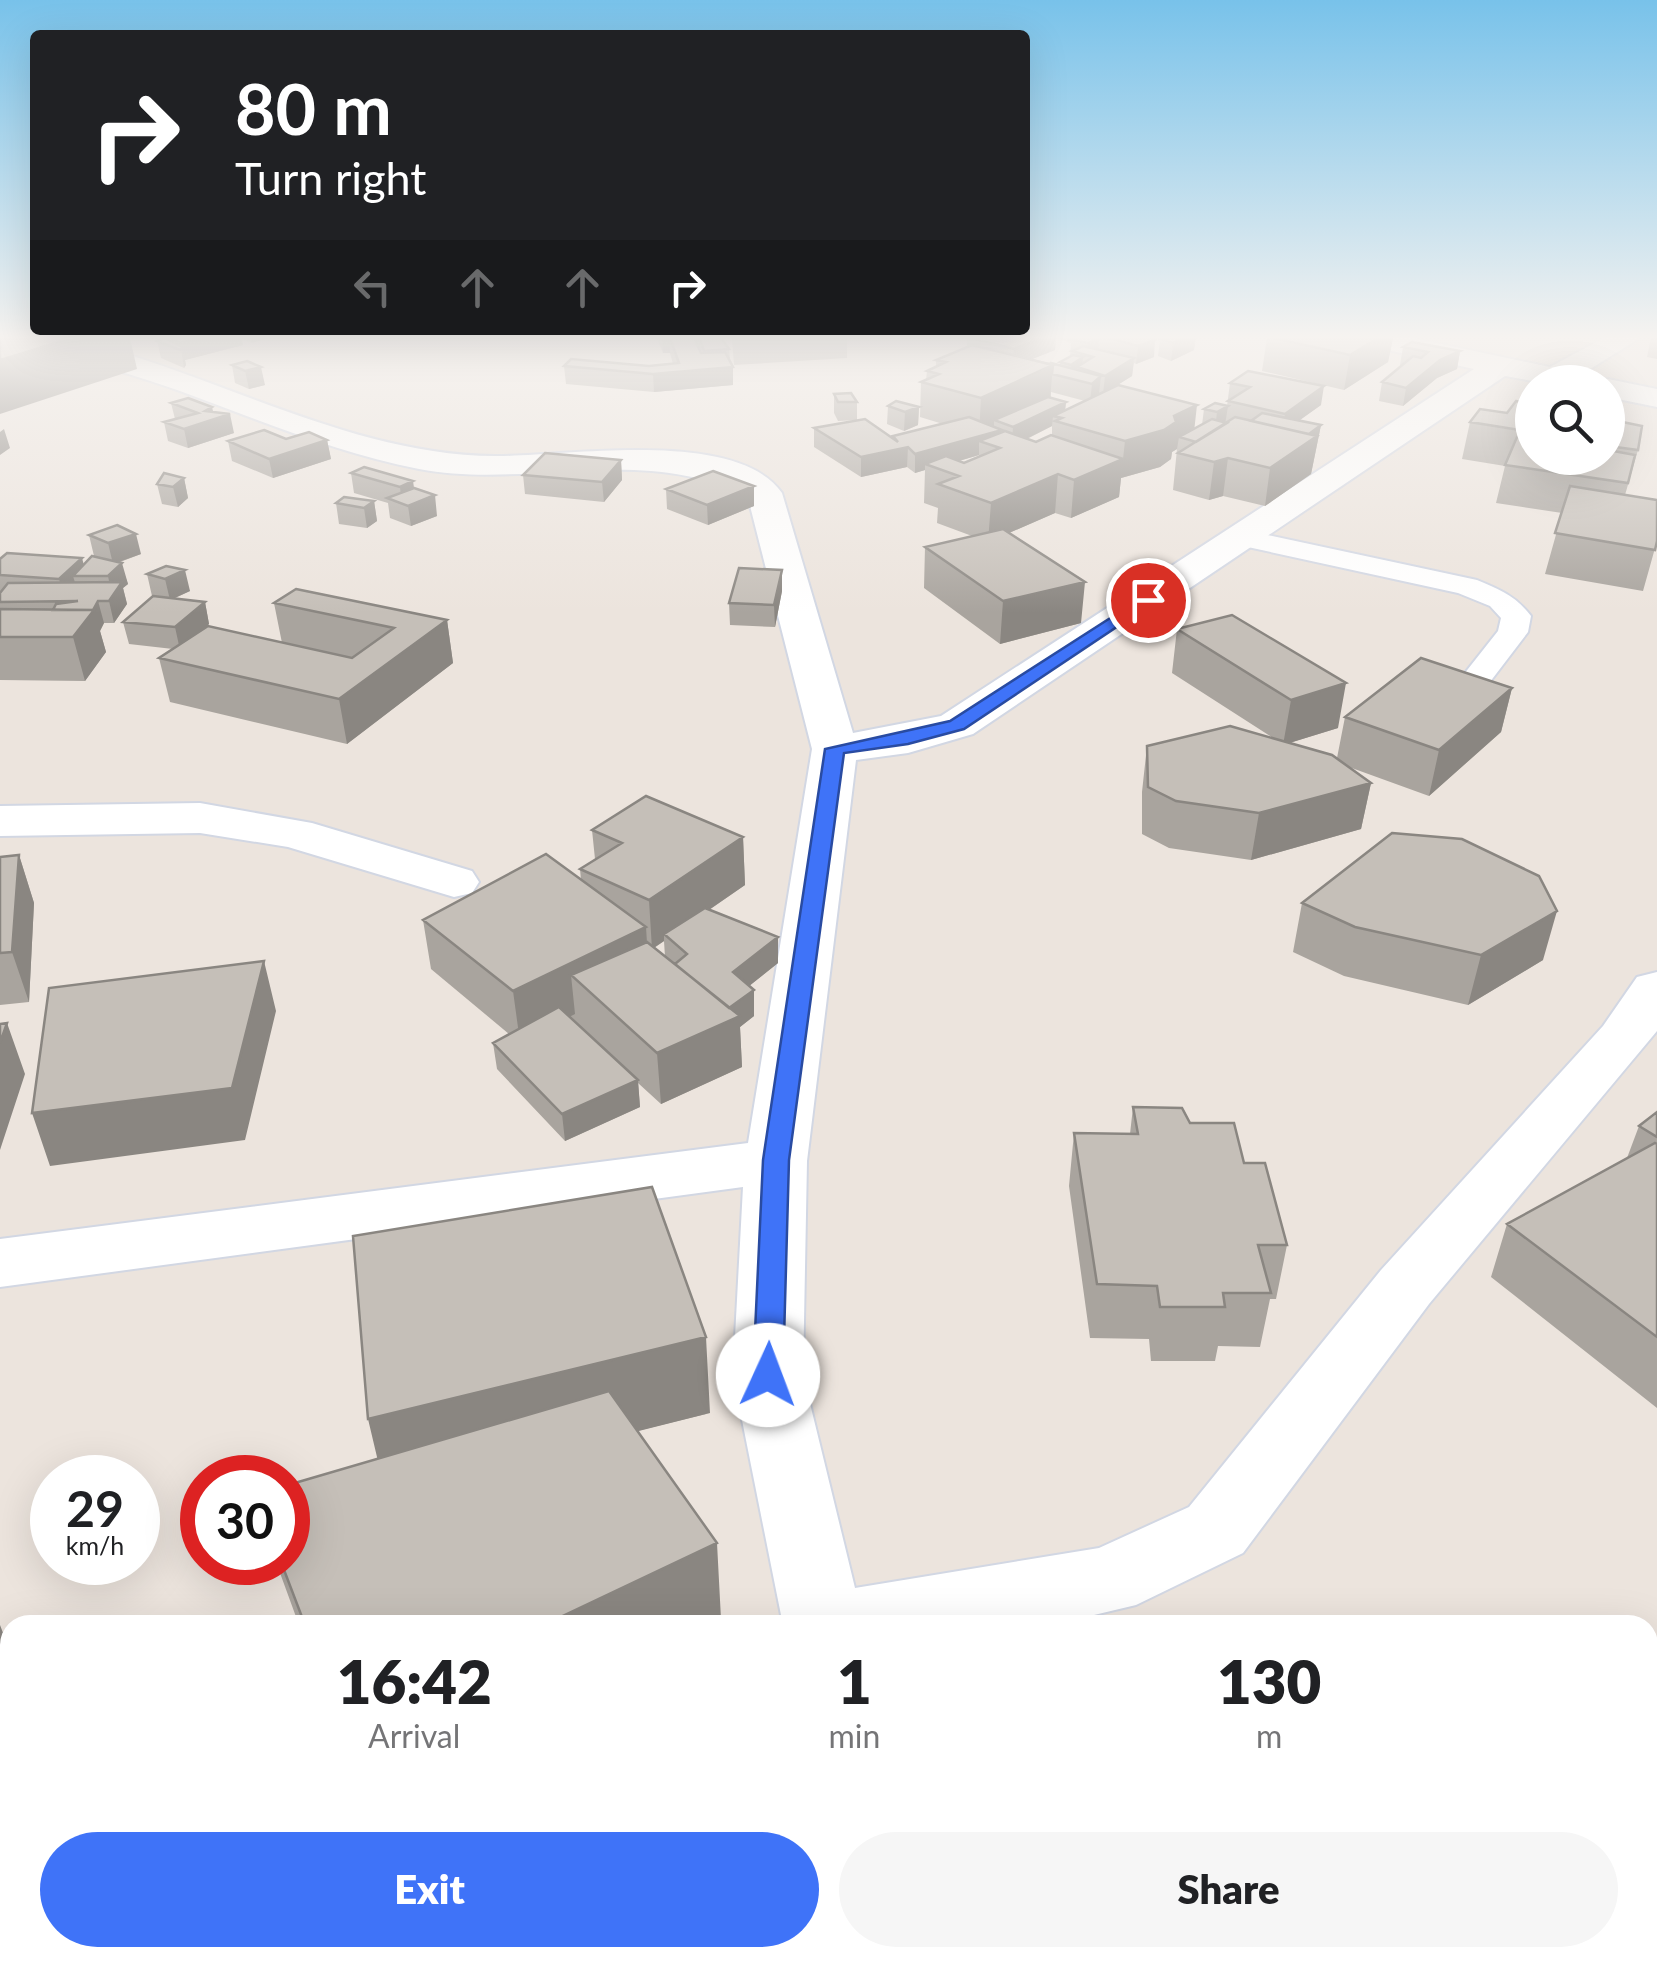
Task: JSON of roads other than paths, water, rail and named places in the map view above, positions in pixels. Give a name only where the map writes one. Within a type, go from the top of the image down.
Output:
[{"type":"street","points":[[314,430],[410,458],[463,466],[576,458],[644,460],[710,469],[748,482],[764,493],[835,749],[776,1160],[768,1375],[821,1615]]},
{"type":"street","points":[[835,749],[908,739],[957,725],[1405,430]]},
{"type":"street","points":[[0,821],[200,818],[296,834],[454,882]]},
{"type":"street","points":[[905,1615],[1108,1580],[1216,1530],[1404,1287],[1623,1039],[1657,990]]},
{"type":"street","points":[[0,1263],[776,1160]]},
{"type":"lane","points":[[1244,538],[1467,586],[1500,600],[1516,616],[1513,632],[1470,688]]}]
